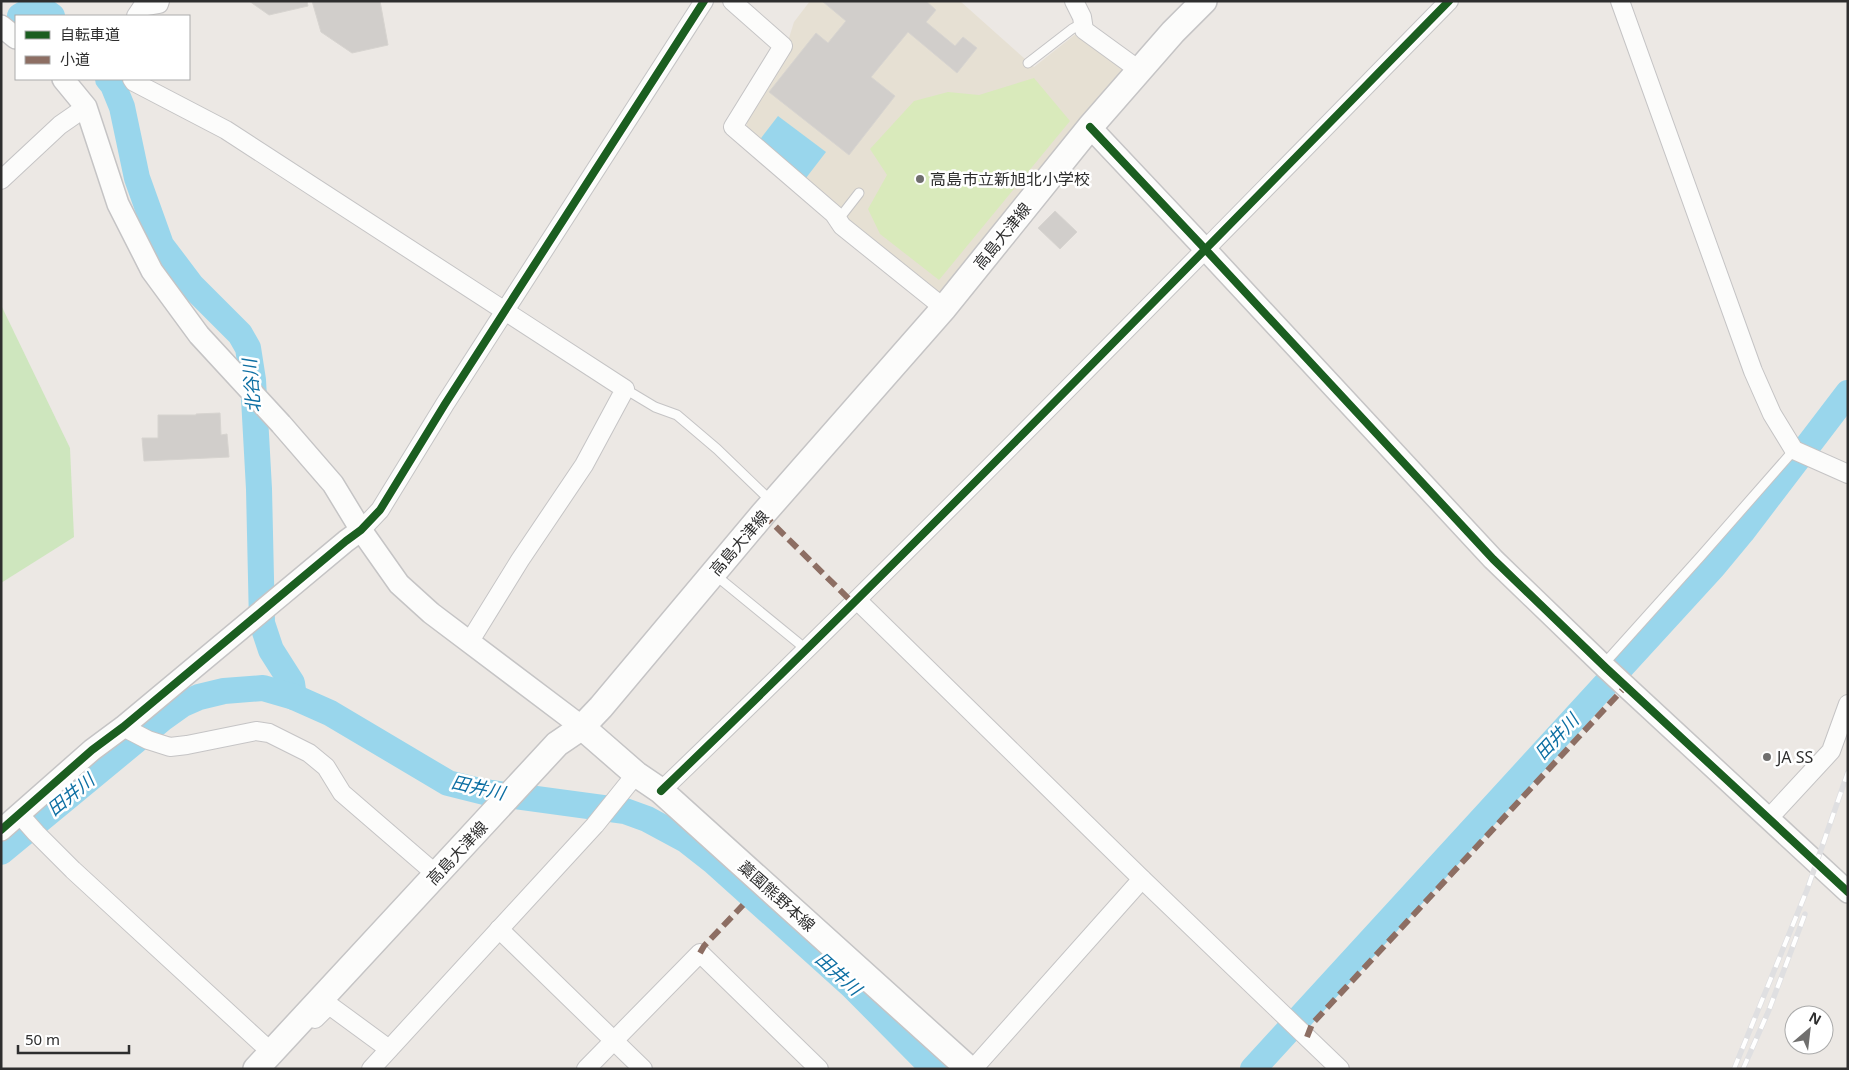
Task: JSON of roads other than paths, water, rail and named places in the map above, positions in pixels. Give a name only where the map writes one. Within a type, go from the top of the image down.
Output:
[{"type":"main road","name":"高島大津線","points":[[270,1053],[557,744],[582,727],[607,700],[773,503],[944,308],[1090,127],[1173,32],[1204,1]]},
{"type":"main road","name":"藁園熊野本線","points":[[582,727],[636,774],[661,791],[971,1069]]},
{"type":"street","points":[[137,15],[142,7],[159,4],[160,1]]},
{"type":"street","points":[[1,830],[26,823],[92,750],[127,730],[361,530],[380,510],[704,1]]},
{"type":"street","points":[[732,1],[783,46],[733,127],[834,214],[842,226],[944,308]]},
{"type":"street","points":[[1074,1],[1082,17],[1084,30],[1139,70]]},
{"type":"street","points":[[661,791],[858,600],[1206,250],[1449,1]]},
{"type":"street","points":[[1620,1],[1753,371],[1772,414],[1795,450],[1848,474]]},
{"type":"street","points":[[1,26],[15,37]]},
{"type":"street","points":[[64,80],[86,107],[118,204],[152,271],[199,336],[334,484],[361,530],[399,584],[431,613],[582,727]]},
{"type":"street","points":[[133,80],[226,130],[625,389],[584,465],[520,560],[470,641]]},
{"type":"street","points":[[1,180],[60,125],[86,107]]},
{"type":"street","points":[[1090,127],[1493,559],[1610,671],[1848,892]]},
{"type":"street","points":[[858,600],[1142,879],[1283,1014],[1334,1067]]},
{"type":"street","points":[[1769,818],[1831,751],[1848,704]]},
{"type":"street","points":[[127,730],[148,740],[170,746],[187,745],[256,731],[269,733],[309,753],[326,767],[342,794],[437,875]]},
{"type":"street","points":[[371,1069],[595,825],[636,774]]},
{"type":"street","points":[[26,823],[270,1053],[300,1033],[328,1005],[389,1049]]},
{"type":"street","points":[[971,1069],[1142,879]]},
{"type":"street","points":[[499,929],[642,1069]]},
{"type":"street","points":[[586,1069],[700,953],[819,1069]]},
{"type":"lane","points":[[1028,63],[1083,23]]},
{"type":"lane","points":[[838,220],[859,193]]},
{"type":"lane","points":[[625,389],[655,407],[677,414],[718,449],[773,503]]},
{"type":"lane","points":[[1610,671],[1702,556],[1795,450]]},
{"type":"lane","points":[[713,573],[807,650]]},
{"type":"water","points":[[778,116],[826,152],[806,178],[758,142]]},
{"type":"waterway","name":"北谷川","points":[[22,15],[38,6],[51,15]]},
{"type":"waterway","name":"北谷川","points":[[109,80],[113,85],[122,107],[137,178],[161,245],[192,286],[240,334],[248,348],[253,380],[259,489],[262,623],[271,650],[292,683],[294,697]]},
{"type":"waterway","name":"田井川","points":[[1253,1069],[1713,567],[1848,393]]},
{"type":"waterway","name":"田井川","points":[[1,852],[162,719],[183,704],[199,697],[224,691],[263,688],[294,697],[330,713],[448,783],[484,792],[625,811],[647,819],[686,840],[714,862],[852,986],[934,1069]]},
{"type":"railway","points":[[1734,1069],[1807,890],[1848,772]]},
{"type":"railway","points":[[1743,1069],[1769,1010],[1805,914]]},
{"type":"place","name":"高島市立新旭北小学校","points":[[920,179]]},
{"type":"place","name":"JA SS","points":[[1767,757]]}]
